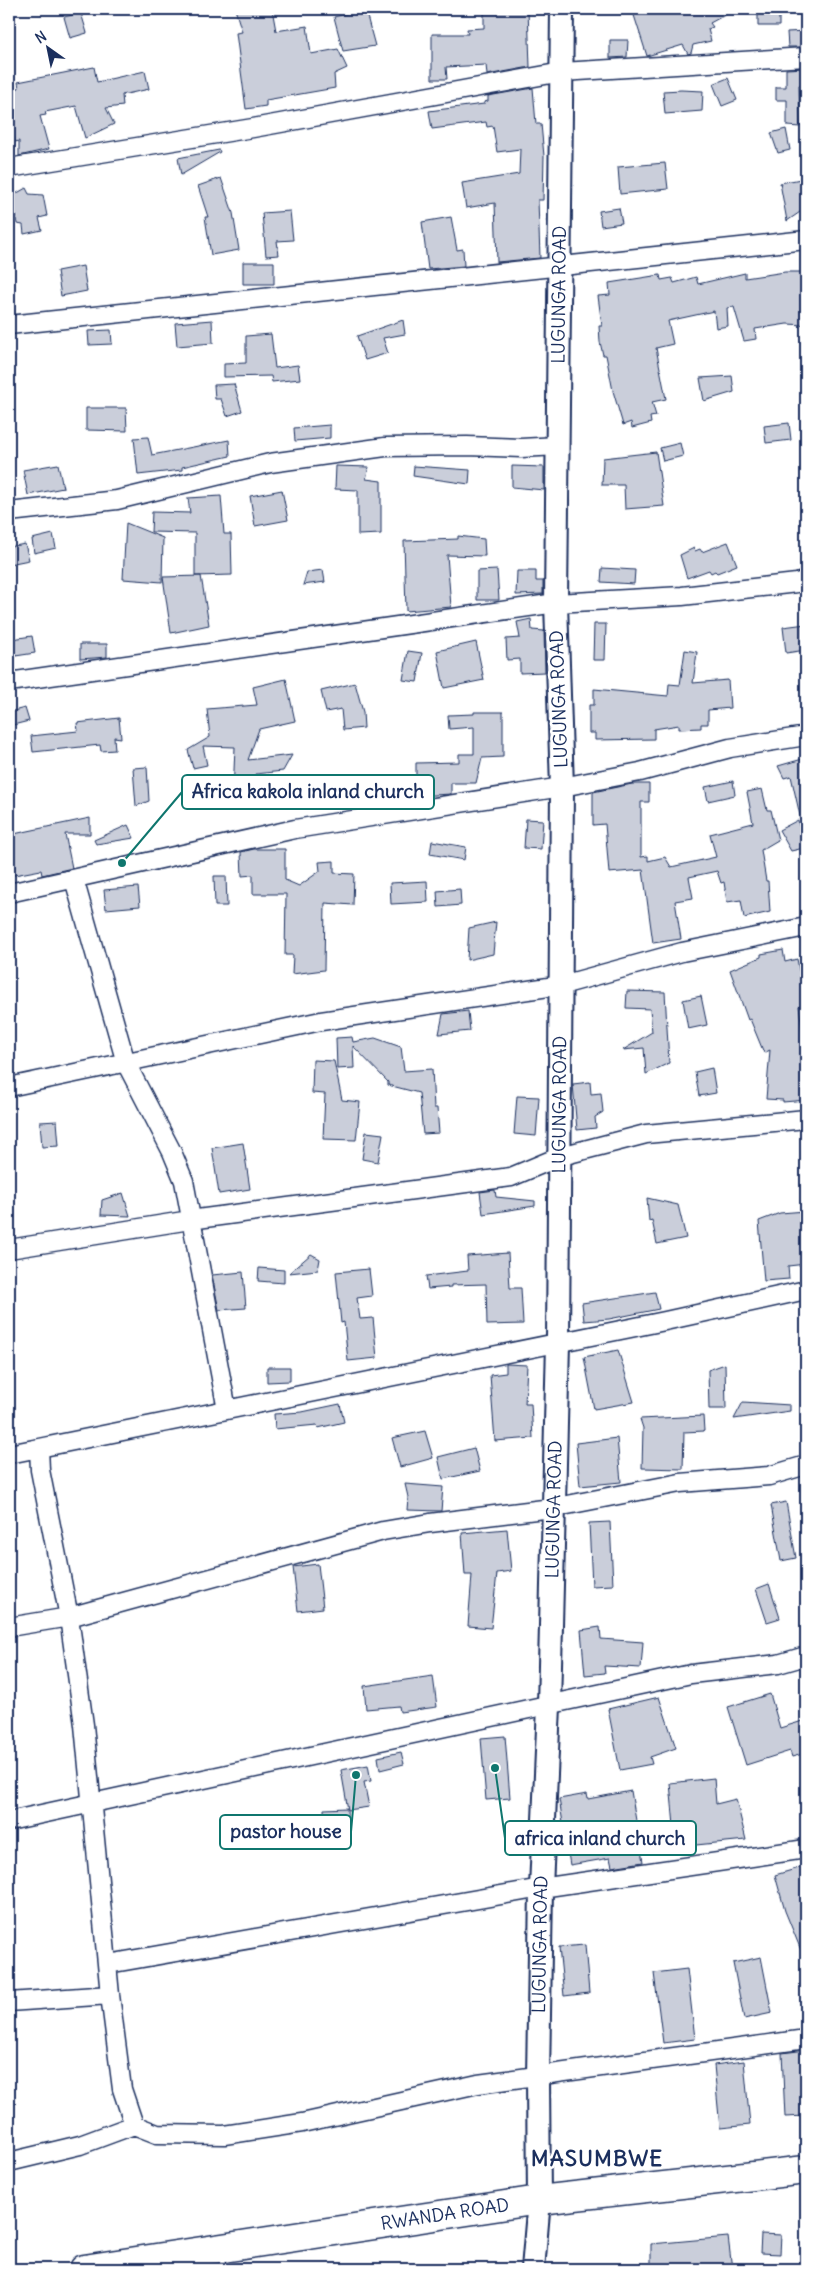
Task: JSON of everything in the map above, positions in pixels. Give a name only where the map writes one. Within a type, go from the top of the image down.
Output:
[{"type":"highway","name":"RWANDA ROAD","points":[[84,2269],[115,2266],[540,2200],[806,2170]]},
{"type":"street","name":"LUGUNGA ROAD","points":[[533,2269],[540,2200],[538,2078],[540,1888],[549,1706],[561,1156],[562,787],[556,603],[562,9]]},
{"type":"street","points":[[9,168],[253,128],[562,72],[806,57]]},
{"type":"street","points":[[9,325],[806,240]]},
{"type":"street","points":[[9,512],[117,500],[270,463],[385,447],[467,446],[521,448],[558,446]]},
{"type":"street","points":[[9,682],[556,603],[682,596],[797,583],[806,580]]},
{"type":"street","points":[[9,893],[295,829],[562,787],[640,772],[730,748],[806,736]]},
{"type":"street","points":[[74,879],[126,1063],[172,1152],[184,1181],[227,1410]]},
{"type":"street","points":[[9,1087],[321,1021],[562,985],[682,952],[806,927]]},
{"type":"street","points":[[9,1249],[190,1220],[511,1177],[561,1156],[646,1134],[806,1119]]},
{"type":"street","points":[[9,1454],[806,1290]]},
{"type":"street","points":[[39,1448],[40,1470],[69,1617],[92,1804],[110,1995],[122,2089],[134,2125]]},
{"type":"street","points":[[9,1627],[69,1617],[383,1531],[430,1523],[552,1508],[680,1483],[769,1476],[806,1465]]},
{"type":"street","points":[[9,1820],[92,1804],[691,1674],[778,1664],[806,1656]]},
{"type":"street","points":[[108,1964],[540,1888],[806,1849]]},
{"type":"street","points":[[9,2002],[110,1995]]},
{"type":"street","points":[[9,2162],[80,2146],[134,2125],[157,2134],[224,2135],[302,2124],[478,2084],[538,2078],[806,2039]]},
{"type":"building","points":[[235,9],[272,9],[276,31],[307,26],[311,54],[338,49],[347,68],[334,74],[335,88],[266,100],[266,106],[246,109],[236,33],[242,32]]},
{"type":"building","points":[[365,9],[375,46],[343,51],[334,17]]},
{"type":"building","points":[[528,9],[530,67],[487,75],[486,65],[446,67],[447,79],[432,79],[432,34],[468,34],[467,29],[484,28],[484,10]]},
{"type":"building","points":[[632,9],[736,9],[710,23],[713,27],[708,29],[711,41],[693,45],[691,53],[688,54],[683,45],[647,56]]},
{"type":"building","points":[[758,12],[779,12],[779,26],[758,26]]},
{"type":"building","points":[[81,13],[87,33],[70,38],[64,17]]},
{"type":"building","points":[[806,31],[806,47],[788,47],[787,32]]},
{"type":"building","points":[[610,40],[628,40],[627,57],[610,58]]},
{"type":"building","points":[[94,67],[97,82],[145,71],[149,89],[122,95],[123,106],[106,108],[114,124],[85,138],[76,106],[45,112],[46,115],[40,116],[49,149],[19,156],[19,141],[15,142],[9,115],[9,90],[19,88],[18,82]]},
{"type":"building","points":[[806,68],[805,85],[799,85],[800,127],[787,126],[787,100],[776,100],[776,87],[786,87],[786,69]]},
{"type":"building","points":[[728,78],[737,100],[722,106],[713,84]]},
{"type":"building","points":[[533,88],[536,124],[541,124],[544,156],[543,200],[538,200],[540,258],[497,262],[495,203],[466,208],[462,183],[519,174],[520,149],[497,152],[493,126],[487,127],[486,122],[432,129],[429,111],[484,104],[484,102],[488,101],[488,96]]},
{"type":"building","points":[[663,91],[703,91],[702,111],[665,114]]},
{"type":"building","points":[[786,129],[790,150],[778,153],[771,133]]},
{"type":"building","points":[[219,150],[220,152],[181,175],[178,158]]},
{"type":"building","points":[[665,163],[668,189],[620,194],[618,167]]},
{"type":"building","points":[[221,178],[233,213],[239,250],[211,255],[205,217],[208,217],[198,186]]},
{"type":"building","points":[[806,178],[806,208],[787,221],[780,183]]},
{"type":"building","points":[[26,188],[29,194],[43,195],[47,216],[39,218],[42,230],[24,234],[23,225],[17,224],[12,196]]},
{"type":"building","points":[[619,208],[622,223],[601,226],[599,211]]},
{"type":"building","points":[[290,211],[293,240],[277,241],[279,255],[266,256],[262,213]]},
{"type":"building","points":[[451,217],[457,250],[463,249],[464,266],[428,269],[422,222]]},
{"type":"building","points":[[243,262],[274,262],[274,284],[243,284]]},
{"type":"building","points":[[83,266],[87,291],[61,296],[57,271]]},
{"type":"building","points":[[785,272],[806,272],[806,325],[787,324],[755,329],[756,339],[744,341],[734,307],[727,308],[728,326],[716,328],[714,311],[668,321],[673,344],[656,348],[666,399],[652,402],[656,416],[650,417],[651,423],[632,428],[631,422],[623,425],[613,391],[606,355],[603,355],[600,342],[599,326],[602,326],[598,296],[610,295],[609,283],[660,275],[661,280],[672,278],[674,283],[696,277],[698,284],[745,273],[745,278]]},
{"type":"building","points":[[212,320],[213,343],[177,346],[175,323]]},
{"type":"building","points":[[403,320],[405,334],[383,338],[388,353],[365,360],[357,336]]},
{"type":"building","points":[[111,330],[112,344],[89,345],[88,331]]},
{"type":"building","points":[[271,334],[275,368],[298,365],[300,379],[272,382],[271,376],[224,377],[224,364],[246,363],[246,336]]},
{"type":"building","points":[[732,376],[734,392],[704,401],[700,378]]},
{"type":"building","points":[[234,384],[242,411],[227,416],[221,399],[215,399],[214,385]]},
{"type":"building","points":[[86,408],[126,408],[127,431],[86,430]]},
{"type":"building","points":[[789,423],[791,440],[766,443],[764,426]]},
{"type":"building","points":[[330,425],[330,438],[295,441],[294,428]]},
{"type":"building","points":[[148,437],[152,455],[229,440],[230,456],[182,467],[182,470],[138,475],[134,438]]},
{"type":"building","points":[[680,443],[683,456],[663,461],[660,448]]},
{"type":"building","points":[[656,452],[664,506],[625,509],[624,485],[602,485],[603,458]]},
{"type":"building","points":[[58,464],[63,488],[28,495],[23,470]]},
{"type":"building","points":[[336,466],[369,467],[366,479],[381,481],[381,534],[358,535],[358,490],[335,489]]},
{"type":"building","points":[[414,466],[470,470],[469,484],[413,476]]},
{"type":"building","points":[[512,466],[544,467],[544,490],[512,487]]},
{"type":"building","points":[[282,490],[288,520],[255,526],[250,496]]},
{"type":"building","points":[[221,496],[224,534],[231,534],[232,575],[195,576],[195,533],[151,532],[152,512],[190,513],[188,498]]},
{"type":"building","points":[[126,523],[163,538],[162,582],[123,579]]},
{"type":"building","points":[[53,534],[56,548],[34,553],[32,539]]},
{"type":"building","points":[[458,536],[484,539],[485,556],[447,555],[451,607],[406,611],[404,541],[458,539]]},
{"type":"building","points":[[728,542],[737,565],[717,573],[715,571],[711,573],[709,570],[687,578],[680,555],[694,548],[695,551],[700,549],[702,552]]},
{"type":"building","points":[[25,544],[29,560],[9,564],[9,547]]},
{"type":"building","points":[[602,568],[635,570],[634,584],[601,582]]},
{"type":"building","points":[[323,570],[325,582],[303,585],[307,572]]},
{"type":"building","points":[[497,570],[499,600],[477,600],[477,571]]},
{"type":"building","points":[[517,571],[536,571],[536,581],[543,581],[543,594],[516,595]]},
{"type":"building","points":[[201,576],[209,625],[171,633],[163,577]]},
{"type":"building","points":[[531,619],[532,630],[544,631],[545,672],[520,673],[520,659],[507,660],[506,639],[520,638],[517,622]]},
{"type":"building","points":[[594,624],[606,624],[605,660],[593,660]]},
{"type":"building","points":[[806,624],[806,650],[786,653],[783,627]]},
{"type":"building","points":[[32,636],[35,653],[9,657],[12,639]]},
{"type":"building","points":[[476,642],[484,680],[444,688],[437,651]]},
{"type":"building","points":[[80,644],[107,644],[107,657],[80,659]]},
{"type":"building","points":[[685,650],[697,652],[693,683],[728,680],[730,708],[708,710],[708,724],[701,724],[701,728],[679,729],[679,725],[654,729],[654,739],[595,740],[595,733],[589,733],[589,705],[594,705],[594,689],[668,696],[669,684],[680,685]]},
{"type":"building","points":[[408,651],[422,653],[417,682],[403,680]]},
{"type":"building","points":[[286,679],[295,721],[259,729],[248,760],[292,755],[283,771],[255,774],[258,804],[242,806],[241,790],[233,794],[235,747],[203,746],[207,765],[193,768],[188,750],[210,737],[207,709],[257,705],[253,687]]},
{"type":"building","points":[[355,683],[363,712],[364,728],[343,730],[341,709],[326,712],[321,691]]},
{"type":"building","points":[[25,708],[29,721],[9,726],[9,712]]},
{"type":"building","points":[[474,712],[503,712],[503,757],[482,758],[476,783],[451,783],[451,794],[416,796],[416,763],[459,762],[459,754],[474,754],[474,727],[449,729],[448,715],[474,714]]},
{"type":"building","points":[[119,718],[121,738],[114,737],[115,750],[101,751],[100,745],[33,752],[31,736],[78,731],[77,723]]},
{"type":"building","points":[[806,758],[806,820],[801,820],[791,776],[784,778],[778,766]]},
{"type":"building","points":[[147,767],[149,801],[136,806],[133,768]]},
{"type":"building","points":[[733,781],[735,795],[708,801],[705,787]]},
{"type":"building","points":[[632,784],[649,784],[649,802],[641,802],[641,857],[648,856],[648,861],[665,857],[671,867],[716,857],[710,834],[753,823],[747,792],[762,789],[767,810],[771,810],[778,840],[761,850],[766,881],[768,881],[770,912],[744,918],[741,900],[727,902],[724,882],[721,883],[717,871],[689,877],[693,898],[675,901],[681,939],[653,943],[643,870],[609,873],[605,824],[593,825],[593,792]]},
{"type":"building","points":[[90,818],[90,834],[65,834],[72,868],[42,875],[41,870],[9,876],[9,835]]},
{"type":"building","points":[[526,819],[543,820],[541,849],[524,848]]},
{"type":"building","points":[[798,820],[804,848],[791,851],[779,830]]},
{"type":"building","points":[[128,825],[134,838],[96,844],[94,840]]},
{"type":"building","points":[[432,841],[466,847],[464,860],[430,854]]},
{"type":"building","points":[[254,849],[285,849],[285,880],[299,886],[320,871],[319,862],[334,861],[334,873],[354,874],[353,905],[325,903],[324,970],[292,974],[293,955],[285,955],[286,894],[253,894],[253,875],[242,876],[241,852]]},
{"type":"building","points":[[214,876],[226,876],[227,906],[215,906]]},
{"type":"building","points":[[427,881],[428,902],[391,904],[390,883]]},
{"type":"building","points":[[138,887],[140,906],[106,909],[104,890]]},
{"type":"building","points":[[460,889],[461,905],[438,907],[437,891]]},
{"type":"building","points":[[496,922],[493,954],[467,960],[469,928]]},
{"type":"building","points":[[783,950],[785,962],[797,959],[803,990],[806,989],[806,1004],[799,1006],[806,1059],[806,1100],[783,1102],[783,1100],[766,1099],[770,1050],[764,1053],[750,1019],[748,1020],[730,970],[761,957],[761,954]]},
{"type":"building","points":[[627,991],[665,992],[669,1063],[646,1074],[644,1048],[623,1050],[652,1032],[650,1009],[626,1008]]},
{"type":"building","points":[[701,996],[707,1025],[688,1029],[683,1000]]},
{"type":"building","points":[[468,1011],[470,1031],[439,1034],[443,1014]]},
{"type":"building","points":[[352,1037],[353,1042],[375,1038],[401,1047],[404,1071],[432,1069],[434,1108],[437,1108],[439,1133],[423,1134],[419,1093],[388,1085],[388,1082],[353,1046],[354,1068],[337,1069],[336,1038]]},
{"type":"building","points":[[313,1060],[334,1061],[342,1100],[360,1102],[356,1140],[323,1139],[325,1094],[312,1093]]},
{"type":"building","points":[[712,1068],[716,1093],[699,1096],[695,1072]]},
{"type":"building","points":[[590,1082],[591,1094],[601,1093],[603,1112],[595,1117],[596,1128],[577,1130],[573,1084]]},
{"type":"building","points":[[517,1096],[539,1097],[536,1136],[514,1134]]},
{"type":"building","points":[[57,1121],[59,1146],[42,1147],[40,1122]]},
{"type":"building","points":[[366,1132],[383,1134],[378,1162],[362,1159]]},
{"type":"building","points":[[243,1143],[250,1189],[219,1194],[212,1148]]},
{"type":"building","points":[[495,1190],[496,1197],[535,1201],[535,1206],[483,1214],[480,1192]]},
{"type":"building","points":[[123,1193],[130,1216],[101,1215],[102,1200]]},
{"type":"building","points":[[647,1198],[678,1205],[686,1238],[657,1244],[652,1220],[649,1221]]},
{"type":"building","points":[[806,1211],[806,1264],[788,1266],[789,1279],[764,1281],[759,1221],[780,1213]]},
{"type":"building","points":[[508,1253],[510,1288],[521,1288],[523,1324],[487,1325],[486,1284],[451,1285],[451,1287],[428,1289],[426,1276],[468,1271],[467,1256]]},
{"type":"building","points":[[311,1254],[320,1259],[318,1270],[289,1273]]},
{"type":"building","points":[[259,1268],[284,1270],[284,1283],[258,1281]]},
{"type":"building","points":[[369,1269],[372,1296],[357,1298],[360,1319],[373,1318],[377,1358],[348,1361],[344,1322],[341,1323],[336,1272]]},
{"type":"building","points":[[243,1272],[246,1308],[219,1310],[212,1275]]},
{"type":"building","points":[[655,1292],[659,1309],[609,1319],[584,1321],[582,1303]]},
{"type":"building","points":[[618,1350],[634,1402],[594,1409],[584,1357]]},
{"type":"building","points":[[506,1364],[527,1365],[525,1404],[531,1404],[533,1438],[495,1441],[490,1375],[506,1373]]},
{"type":"building","points":[[725,1364],[726,1409],[709,1409],[708,1370]]},
{"type":"building","points":[[267,1367],[290,1367],[290,1381],[267,1382]]},
{"type":"building","points":[[743,1402],[790,1405],[790,1411],[734,1419]]},
{"type":"building","points":[[340,1404],[344,1422],[318,1428],[317,1425],[275,1429],[274,1414],[302,1412]]},
{"type":"building","points":[[703,1416],[704,1431],[684,1432],[683,1469],[642,1468],[643,1428],[640,1419]]},
{"type":"building","points":[[425,1431],[433,1458],[400,1467],[392,1438]]},
{"type":"building","points":[[617,1438],[621,1482],[580,1486],[576,1443]]},
{"type":"building","points":[[474,1448],[480,1471],[443,1479],[438,1457]]},
{"type":"building","points":[[405,1484],[443,1487],[441,1511],[407,1510],[408,1497]]},
{"type":"building","points":[[786,1502],[796,1558],[781,1561],[771,1505]]},
{"type":"building","points":[[610,1522],[613,1585],[592,1586],[589,1523]]},
{"type":"building","points":[[507,1529],[511,1571],[497,1573],[491,1628],[468,1626],[472,1575],[465,1575],[462,1533]]},
{"type":"building","points":[[318,1564],[323,1608],[298,1611],[293,1567]]},
{"type":"building","points":[[769,1584],[780,1618],[767,1622],[756,1589]]},
{"type":"building","points":[[600,1627],[601,1639],[643,1642],[641,1668],[604,1666],[605,1673],[585,1675],[581,1630]]},
{"type":"building","points":[[433,1676],[437,1707],[400,1712],[399,1706],[366,1709],[364,1686]]},
{"type":"building","points":[[770,1694],[780,1728],[806,1720],[806,1753],[792,1757],[790,1751],[746,1765],[728,1707]]},
{"type":"building","points":[[659,1697],[676,1748],[650,1757],[652,1764],[620,1770],[608,1709]]},
{"type":"building","points":[[505,1736],[510,1798],[486,1800],[481,1738]]},
{"type":"building","points":[[401,1752],[404,1764],[380,1770],[378,1757]]},
{"type":"building","points":[[368,1765],[371,1781],[364,1782],[369,1807],[348,1810],[341,1770]]},
{"type":"building","points":[[714,1778],[716,1804],[736,1799],[746,1840],[676,1847],[670,1783]]},
{"type":"building","points":[[631,1791],[643,1862],[612,1867],[610,1858],[570,1865],[559,1799],[587,1794],[588,1799]]},
{"type":"building","points":[[347,1808],[348,1835],[325,1836],[324,1809]]},
{"type":"building","points":[[806,1866],[805,1960],[785,1911],[775,1875]]},
{"type":"building","points":[[585,1945],[589,1993],[564,1996],[559,1947]]},
{"type":"building","points":[[761,1957],[772,2013],[744,2019],[733,1963]]},
{"type":"building","points":[[687,1969],[695,2039],[663,2043],[654,1973]]},
{"type":"building","points":[[806,2050],[806,2116],[785,2117],[782,2053]]},
{"type":"building","points":[[744,2061],[750,2125],[720,2128],[714,2065]]},
{"type":"building","points":[[761,2234],[781,2235],[780,2254],[760,2253]]},
{"type":"building","points":[[728,2237],[732,2269],[651,2269],[651,2244]]},
{"type":"place","name":"Africa kakola inland church","points":[[122,863]]},
{"type":"place","name":"africa inland church","points":[[495,1768]]},
{"type":"place","name":"pastor house","points":[[356,1775]]},
{"type":"district","name":"MASUMBWE","points":[[597,2158]]}]
